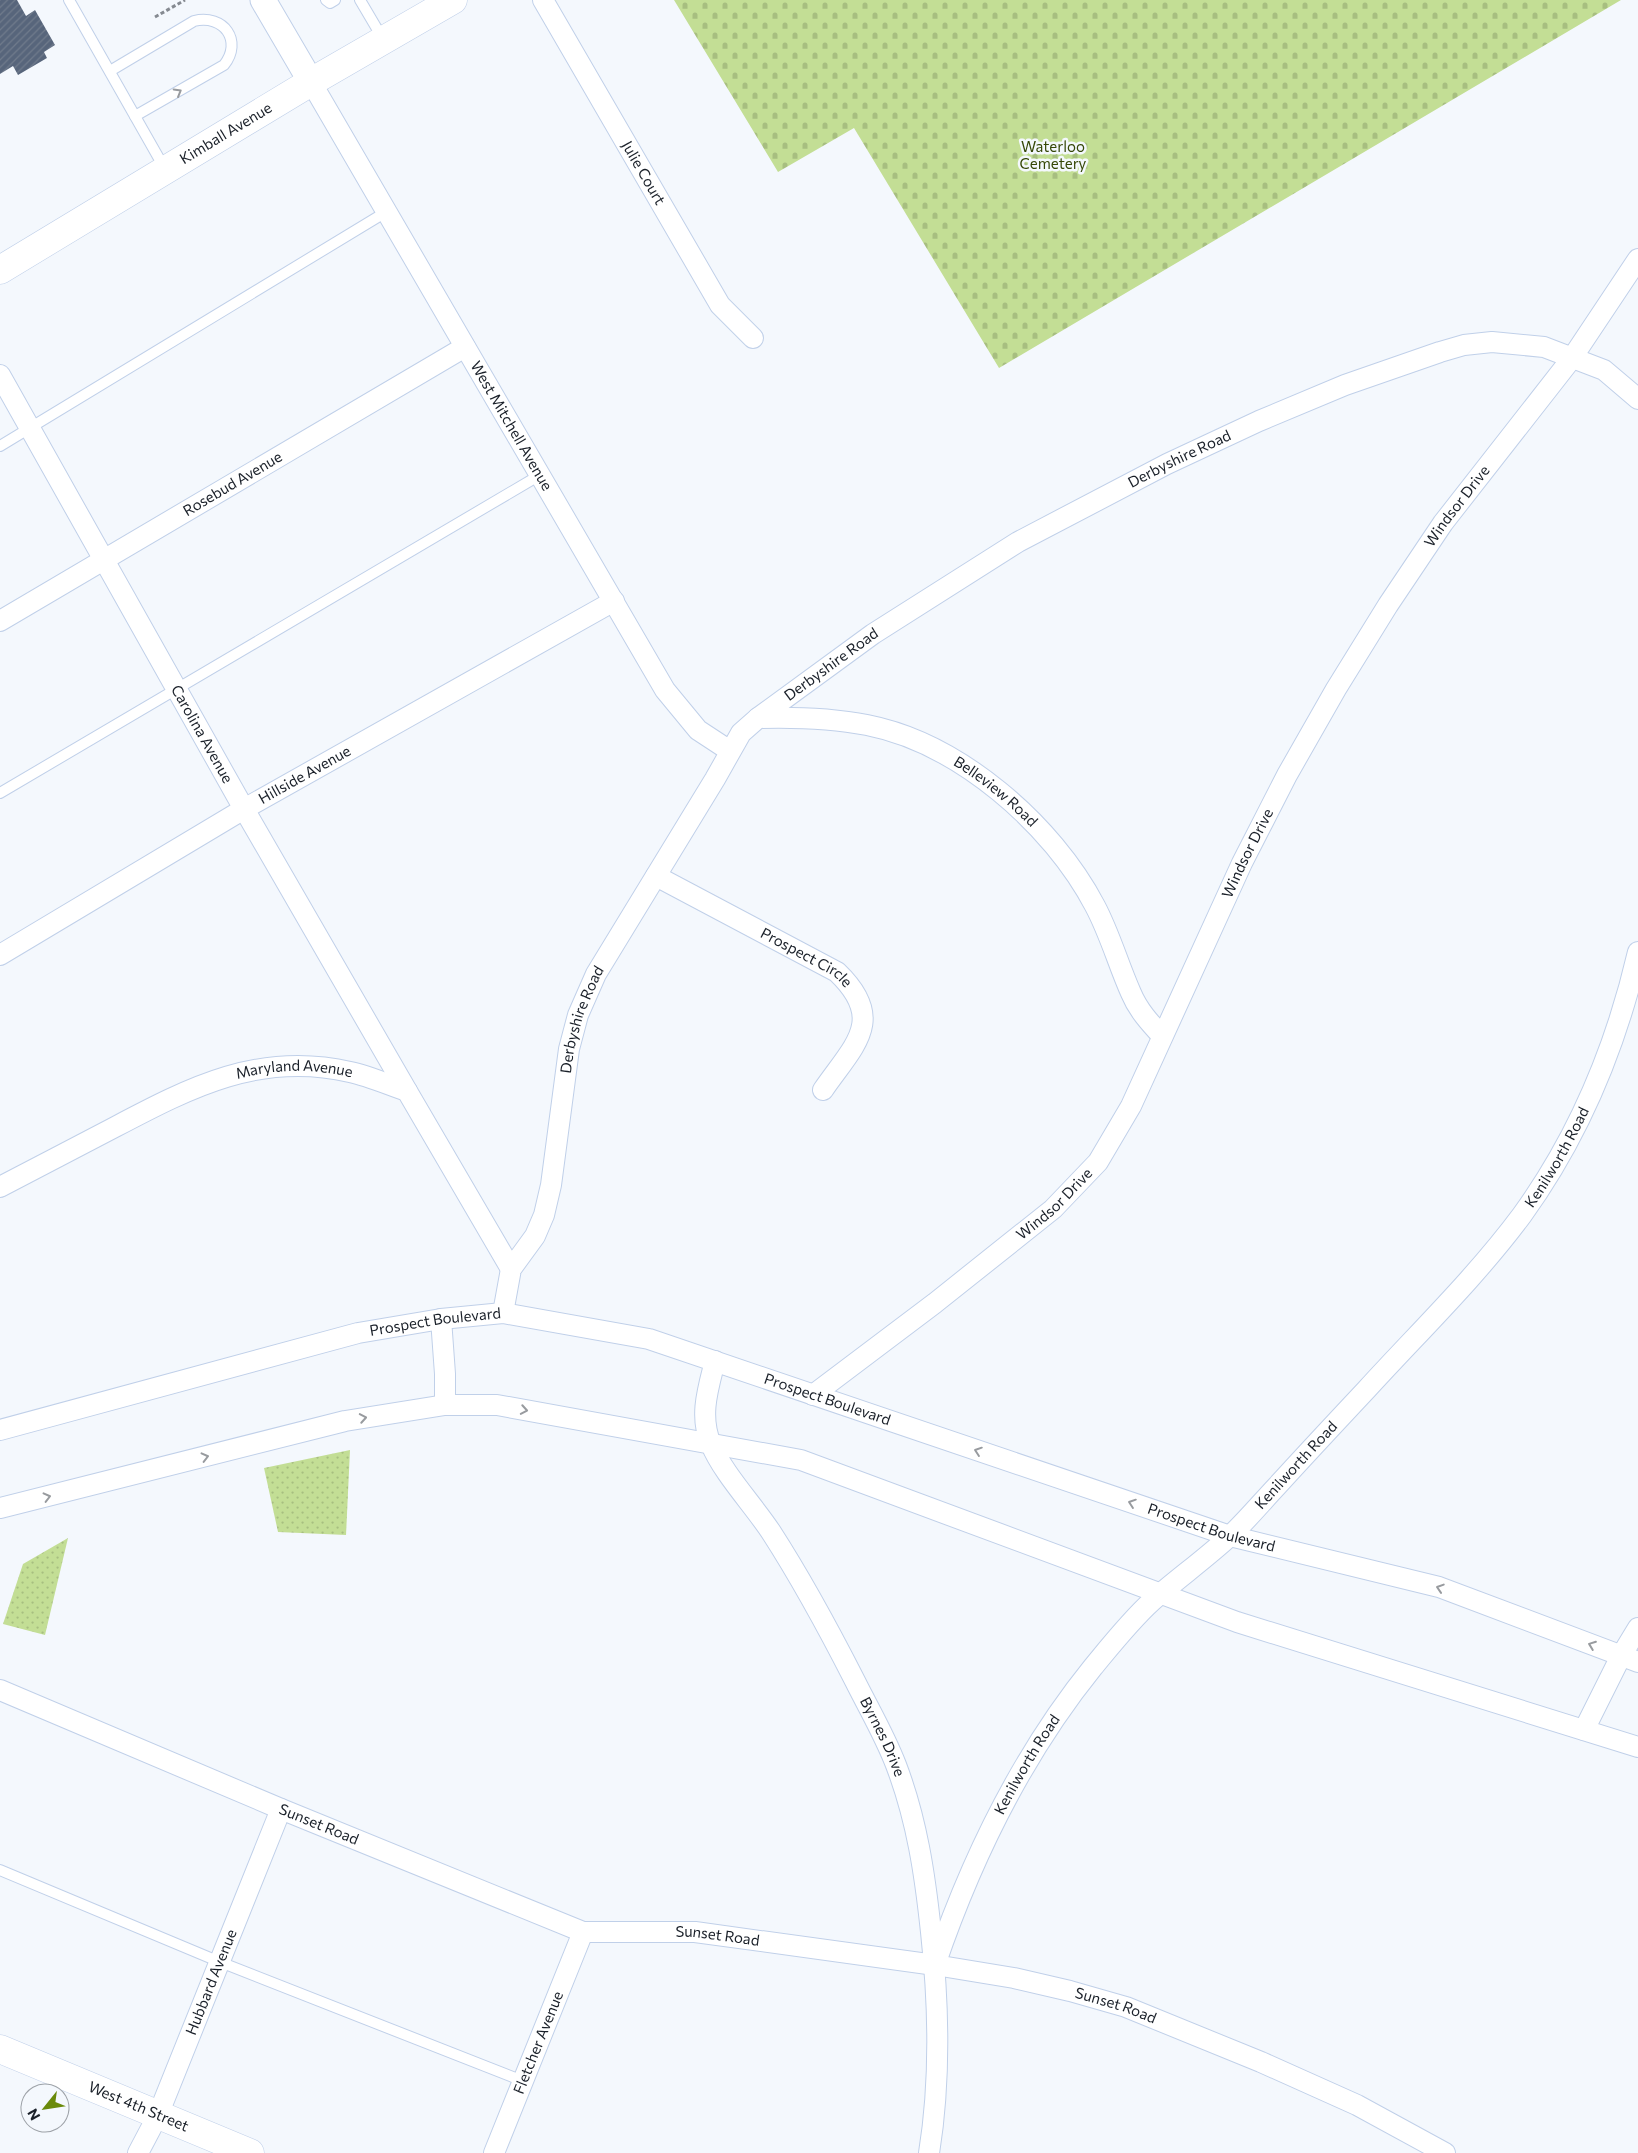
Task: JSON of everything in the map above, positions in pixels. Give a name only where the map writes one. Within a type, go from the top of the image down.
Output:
[{"type":"main road","name":"Kimball Avenue","points":[[0,270],[311,82],[453,0]]},
{"type":"main road","name":"West 4th Street","points":[[0,2049],[250,2153]]},
{"type":"street","points":[[264,0],[311,82]]},
{"type":"street","name":"Julie Court","points":[[543,0],[720,305],[753,338]]},
{"type":"street","name":"West Mitchell Avenue","points":[[311,82],[664,690],[698,730],[730,751]]},
{"type":"street","name":"Windsor Drive","points":[[813,1395],[935,1303],[1053,1209],[1098,1162],[1115,1134],[1242,863],[1287,775],[1336,689],[1388,605],[1443,523],[1572,358],[1638,259]]},
{"type":"street","name":"Derbyshire Road","points":[[758,718],[873,634],[1018,542],[1167,464],[1259,421],[1345,385],[1464,345],[1492,342],[1544,346],[1604,370],[1638,398]]},
{"type":"street","name":"Rosebud Avenue","points":[[0,621],[105,561],[465,347]]},
{"type":"street","name":"Carolina Avenue","points":[[0,375],[244,809],[408,1091]]},
{"type":"street","name":"Hillside Avenue","points":[[0,955],[244,809],[614,601]]},
{"type":"street","points":[[730,751],[741,733],[758,718]]},
{"type":"street","name":"Belleview Road","points":[[758,718],[816,718],[868,726],[904,736],[974,773],[1003,794],[1055,845],[1077,874],[1111,938],[1132,994],[1143,1014],[1162,1036]]},
{"type":"street","name":"Derbyshire Road","points":[[503,1314],[511,1269],[535,1236],[544,1215],[551,1185],[567,1057],[578,1015],[596,974],[715,779],[730,751]]},
{"type":"street","name":"Prospect Circle","points":[[656,876],[837,972],[851,986],[861,1002],[864,1021],[858,1039],[823,1090]]},
{"type":"street","name":"Kenilworth Road","points":[[935,1965],[953,1911],[975,1859],[1028,1759],[1059,1712],[1093,1667],[1130,1624],[1161,1594],[1230,1536],[1477,1269],[1521,1215],[1574,1131],[1596,1086],[1614,1039],[1638,952]]},
{"type":"street","name":"Maryland Avenue","points":[[0,1187],[174,1096],[206,1082],[236,1073],[263,1068],[317,1068],[350,1072],[408,1091]]},
{"type":"street","points":[[408,1091],[511,1269]]},
{"type":"street","name":"Prospect Boulevard","points":[[0,1430],[280,1352],[358,1333],[441,1319],[503,1314],[649,1338],[1230,1536],[1439,1587],[1630,1659]]},
{"type":"street","points":[[441,1319],[446,1374],[445,1405]]},
{"type":"street","name":"Byrnes Drive","points":[[715,1361],[704,1406],[710,1444],[796,1570],[824,1621],[895,1764],[919,1843],[935,1965],[938,2066],[929,2153]]},
{"type":"street","points":[[0,1508],[345,1421],[445,1405],[497,1405],[801,1460],[1236,1622],[1638,1747]]},
{"type":"street","points":[[1584,1730],[1630,1659],[1638,1628]]},
{"type":"street","name":"Sunset Road","points":[[0,1690],[281,1809],[583,1932],[696,1932],[935,1965],[1014,1978],[1126,2007],[1180,2028],[1357,2105],[1445,2153]]},
{"type":"street","name":"Hubbard Avenue","points":[[138,2153],[158,2115],[281,1809]]},
{"type":"street","name":"Fletcher Avenue","points":[[494,2153],[583,1932]]},
{"type":"lane","points":[[69,0],[165,170]]},
{"type":"lane","points":[[326,0],[330,3],[335,0]]},
{"type":"lane","points":[[360,0],[383,40]]},
{"type":"lane","points":[[110,71],[194,21],[210,20],[217,22],[228,32],[232,46],[224,66],[135,116]]},
{"type":"lane","points":[[0,446],[386,212]]},
{"type":"lane","points":[[0,793],[540,475]]},
{"type":"lane","points":[[0,1870],[220,1962],[523,2081]]},
{"type":"path","points":[[155,17],[185,0]]},
{"type":"green space","name":"Waterloo Cemetery","points":[[674,0],[1621,0],[999,368],[854,128],[778,172]]},
{"type":"green space","points":[[350,1450],[346,1535],[278,1532],[264,1468]]},
{"type":"green space","points":[[68,1538],[45,1635],[3,1624],[23,1564]]},
{"type":"building","points":[[0,0],[17,0],[26,16],[35,10],[55,45],[44,52],[47,58],[18,75],[13,66],[0,74]]}]
